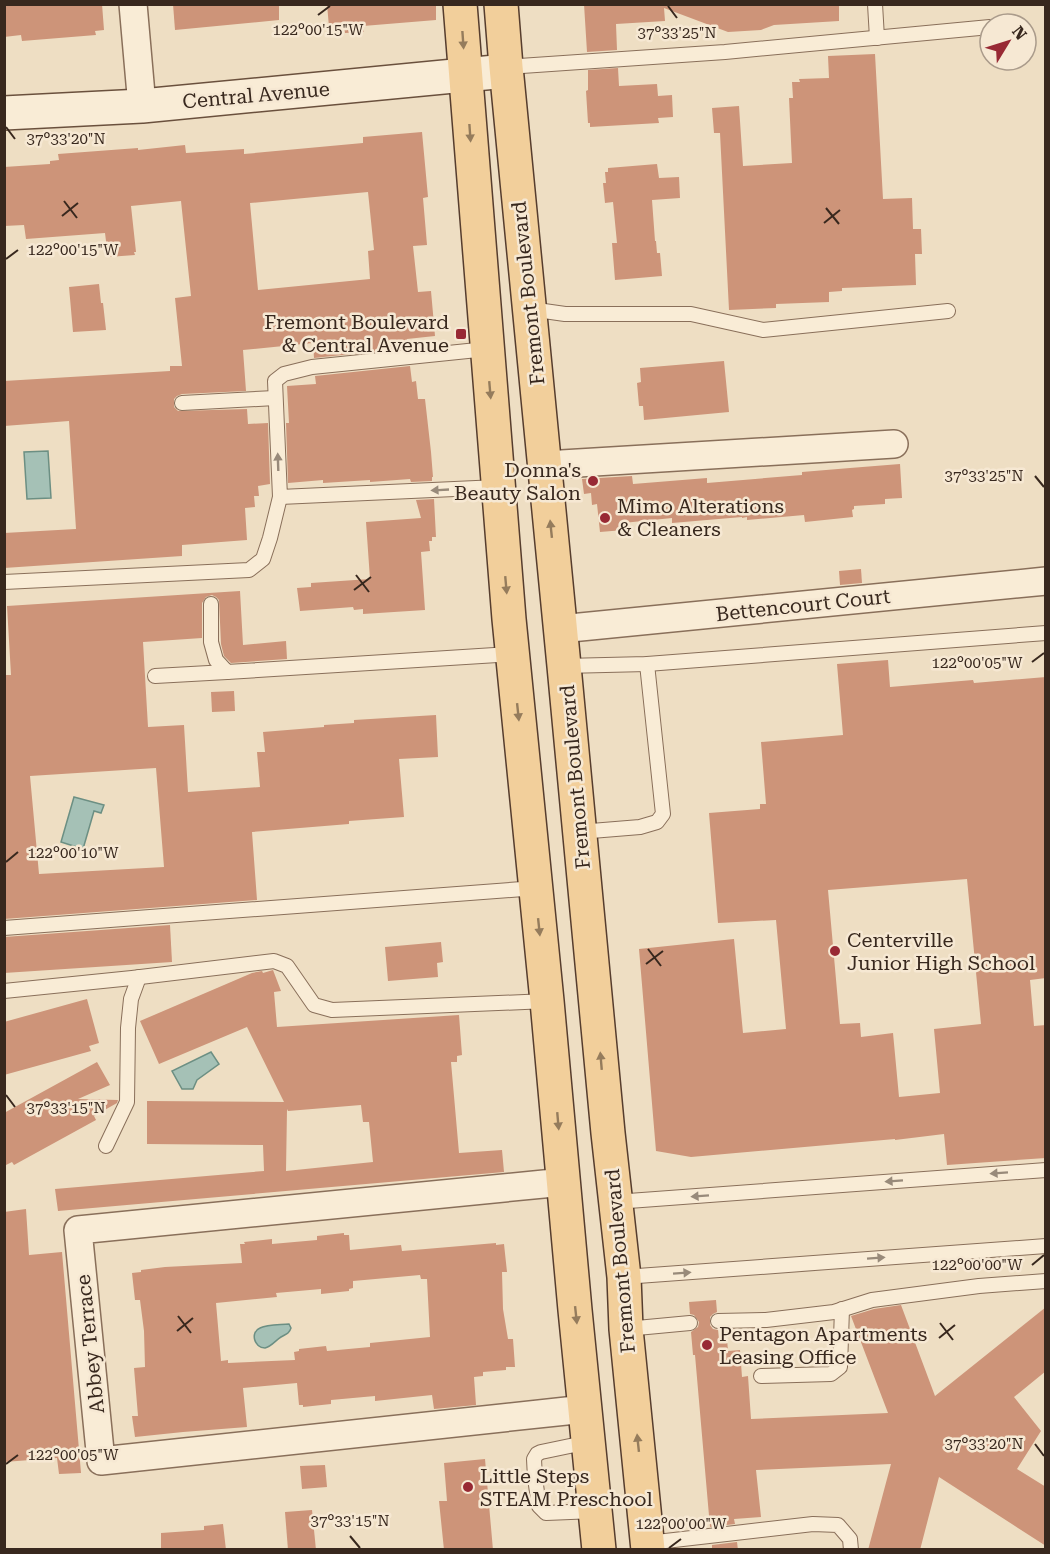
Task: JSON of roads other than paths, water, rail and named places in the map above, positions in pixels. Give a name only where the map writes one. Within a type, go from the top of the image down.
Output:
[{"type":"main road","points":[[460,4],[512,654],[599,1550]]},
{"type":"main road","name":"Fremont Boulevard","points":[[501,4],[648,1546]]},
{"type":"main road","name":"Central Avenue","points":[[4,113],[142,106],[466,75],[506,69]]},
{"type":"street","points":[[133,4],[142,106]]},
{"type":"street","points":[[544,465],[894,444]]},
{"type":"street","name":"Bettencourt Court","points":[[560,629],[1046,581]]},
{"type":"street","name":"Abbey Terrace","points":[[564,1182],[78,1230],[101,1461],[585,1409]]},
{"type":"lane","points":[[875,4],[877,38]]},
{"type":"lane","points":[[506,69],[725,52],[978,28]]},
{"type":"lane","points":[[529,309],[566,314],[691,314],[763,330],[948,311]]},
{"type":"lane","points":[[4,582],[249,570],[263,560],[280,497],[275,381],[284,374],[312,367],[487,349]]},
{"type":"lane","points":[[182,403],[275,398]]},
{"type":"lane","points":[[280,497],[498,487]]},
{"type":"lane","points":[[211,604],[211,642],[216,660],[226,672]]},
{"type":"lane","points":[[564,666],[647,664],[1046,633]]},
{"type":"lane","points":[[155,676],[512,654]]},
{"type":"lane","points":[[579,832],[640,826],[657,822],[663,814],[647,664]]},
{"type":"lane","points":[[4,928],[536,888]]},
{"type":"lane","points":[[4,991],[274,961],[287,966],[314,1005],[332,1010],[547,1001]]},
{"type":"lane","points":[[106,1146],[127,1102],[128,1028],[131,999],[139,977]]},
{"type":"lane","points":[[615,1203],[1046,1170]]},
{"type":"lane","points":[[624,1277],[1046,1246]]},
{"type":"lane","points":[[718,1321],[766,1320],[834,1312],[872,1300],[979,1286],[1046,1281]]},
{"type":"lane","points":[[761,1376],[831,1374],[840,1366],[842,1309]]},
{"type":"lane","points":[[626,1329],[690,1323]]},
{"type":"lane","points":[[589,1442],[537,1454],[534,1459],[535,1478],[539,1506],[546,1513],[596,1511]]},
{"type":"lane","points":[[648,1546],[813,1524],[837,1525],[850,1539],[851,1550]]},
{"type":"place","name":"Fremont Boulevard & Central Avenue","points":[[461,334]]},
{"type":"place","name":"Donna's Beauty Salon","points":[[593,481]]},
{"type":"place","name":"Mimo Alterations & Cleaners","points":[[605,518]]},
{"type":"place","name":"Centerville Junior High School","points":[[835,951]]},
{"type":"place","name":"Pentagon Apartments Leasing Office","points":[[707,1345]]},
{"type":"place","name":"Little Steps STEAM Preschool","points":[[468,1487]]}]
